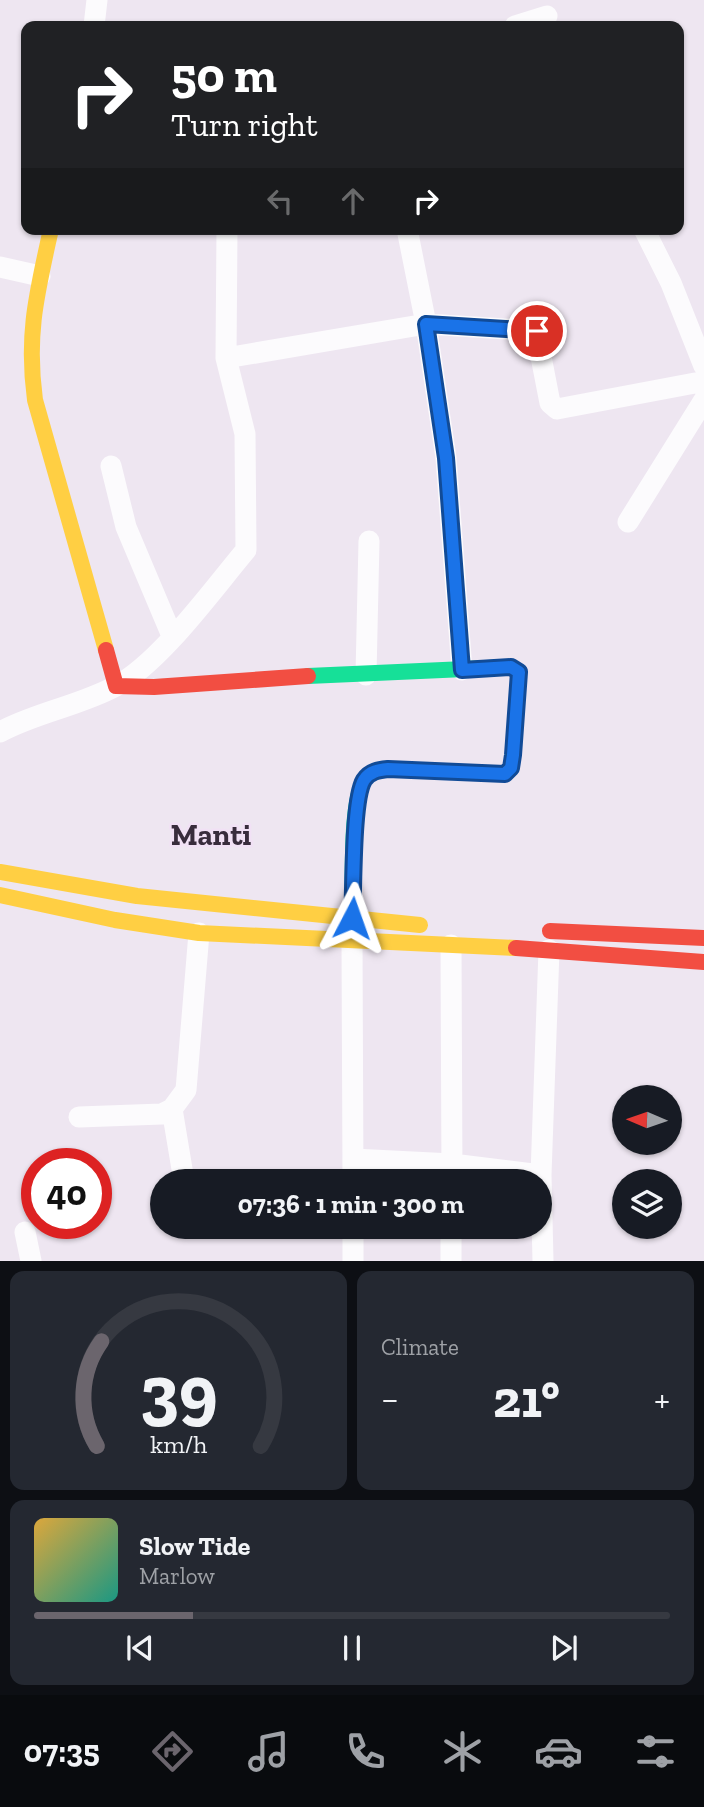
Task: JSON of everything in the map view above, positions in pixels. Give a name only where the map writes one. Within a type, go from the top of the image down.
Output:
[{"type":"main road","points":[[50,235],[31,321],[31,370],[35,400],[116,686],[154,687],[265,678],[511,667],[519,672],[511,768],[505,774],[388,769],[374,771],[366,778],[359,798],[352,918]]},
{"type":"main road","points":[[0,872],[137,896],[441,926]]},
{"type":"main road","points":[[0,895],[115,920],[199,933],[549,950],[704,962]]},
{"type":"main road","points":[[538,930],[704,938]]},
{"type":"street","points":[[95,21],[97,0]]},
{"type":"street","points":[[528,21],[548,14]]},
{"type":"street","points":[[0,732],[23,720],[116,686],[172,636],[246,550],[245,434],[226,358],[227,235]]},
{"type":"street","points":[[408,235],[426,324],[446,458],[462,670]]},
{"type":"street","points":[[647,235],[671,284],[704,366]]},
{"type":"street","points":[[0,267],[40,276]]},
{"type":"street","points":[[226,358],[426,324],[537,331],[552,408],[695,383],[704,385]]},
{"type":"street","points":[[628,522],[704,400]]},
{"type":"street","points":[[111,466],[126,527],[172,636]]},
{"type":"street","points":[[366,675],[369,541]]},
{"type":"street","points":[[79,1117],[162,1114],[172,1109],[186,1090],[199,933]]},
{"type":"street","points":[[352,941],[353,1169]]},
{"type":"street","points":[[451,945],[452,1169]]},
{"type":"street","points":[[541,1169],[549,950]]},
{"type":"street","points":[[172,1109],[182,1169]]},
{"type":"street","points":[[353,1159],[424,1169]]},
{"type":"street","points":[[26,1239],[31,1261]]},
{"type":"street","points":[[353,1239],[353,1261]]},
{"type":"street","points":[[452,1239],[452,1261]]},
{"type":"street","points":[[542,1239],[542,1261]]},
{"type":"traffic: fast","points":[[308,676],[511,667],[519,672],[513,755],[511,768],[505,774],[388,769],[366,777],[359,792],[354,827],[352,918]]},
{"type":"traffic: slow","points":[[50,235],[37,294],[32,334],[35,400],[106,650]]},
{"type":"traffic: slow","points":[[0,872],[137,896],[420,925]]},
{"type":"traffic: slow","points":[[0,895],[115,920],[199,933],[516,948]]},
{"type":"traffic: jam","points":[[106,650],[116,686],[154,687],[308,676]]},
{"type":"traffic: jam","points":[[550,931],[704,938]]},
{"type":"traffic: jam","points":[[516,948],[704,962]]},
{"type":"district","name":"Manti","points":[[211,835]]},
{"type":"route","points":[[352,918],[359,798],[366,778],[374,771],[388,769],[505,774],[511,768],[513,755],[519,672],[511,667],[462,670],[446,458],[426,324],[537,331]]}]
